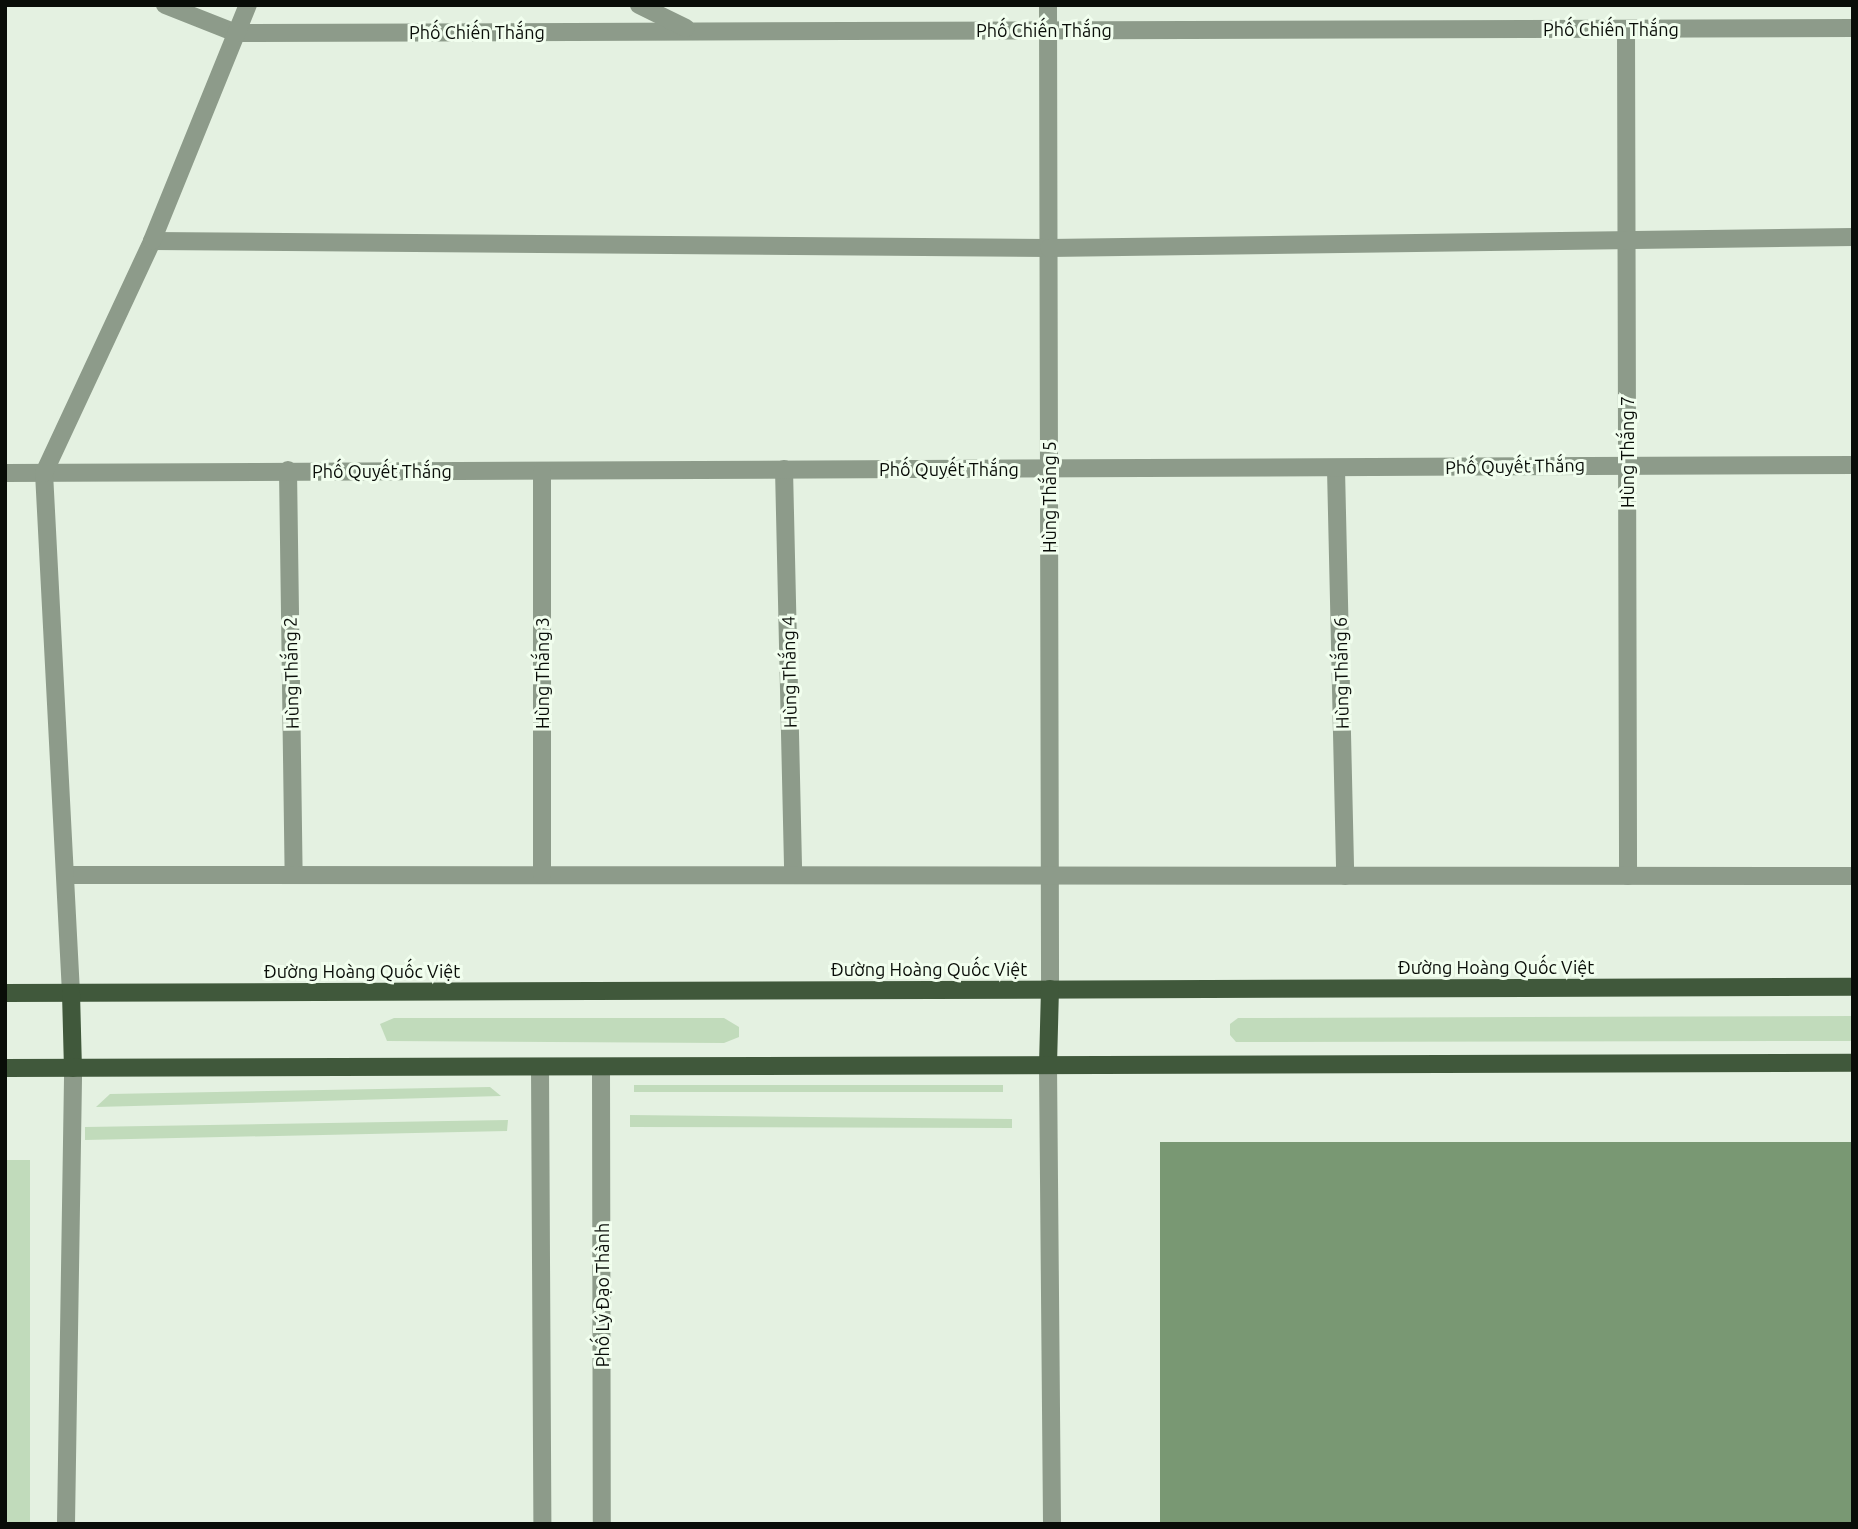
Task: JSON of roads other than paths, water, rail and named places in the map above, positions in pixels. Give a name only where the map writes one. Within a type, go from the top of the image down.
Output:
[{"type":"main road","name":"Đường Hoàng Quốc Việt","points":[[5,993],[1853,986]]},
{"type":"main road","points":[[1048,1065],[1050,989]]},
{"type":"main road","points":[[71,993],[73,1068]]},
{"type":"main road","points":[[5,1068],[1853,1063]]},
{"type":"street","points":[[165,5],[236,33]]},
{"type":"street","points":[[71,993],[44,473],[152,241],[248,5]]},
{"type":"street","points":[[639,5],[691,30]]},
{"type":"street","name":"Hùng Thắng 5","points":[[1048,5],[1050,989]]},
{"type":"street","name":"Hùng Thắng 7","points":[[1626,29],[1628,876]]},
{"type":"street","name":"Phố Chiến Thắng","points":[[236,33],[1853,29]]},
{"type":"street","points":[[152,241],[1049,248],[1853,237]]},
{"type":"street","name":"Phố Quyết Thắng","points":[[5,473],[1853,465]]},
{"type":"street","name":"Hùng Thắng 6","points":[[1336,469],[1345,876]]},
{"type":"street","name":"Hùng Thắng 2","points":[[288,470],[294,875]]},
{"type":"street","name":"Hùng Thắng 4","points":[[784,470],[793,875]]},
{"type":"street","name":"Hùng Thắng 3","points":[[541,875],[542,471]]},
{"type":"street","points":[[66,874],[1853,876]]},
{"type":"street","points":[[1048,1065],[1052,1524]]},
{"type":"street","points":[[540,1067],[542,1524]]},
{"type":"street","name":"Phố Lý Đạo Thành","points":[[601,1067],[602,1524]]},
{"type":"street","points":[[66,1524],[73,1068]]}]
